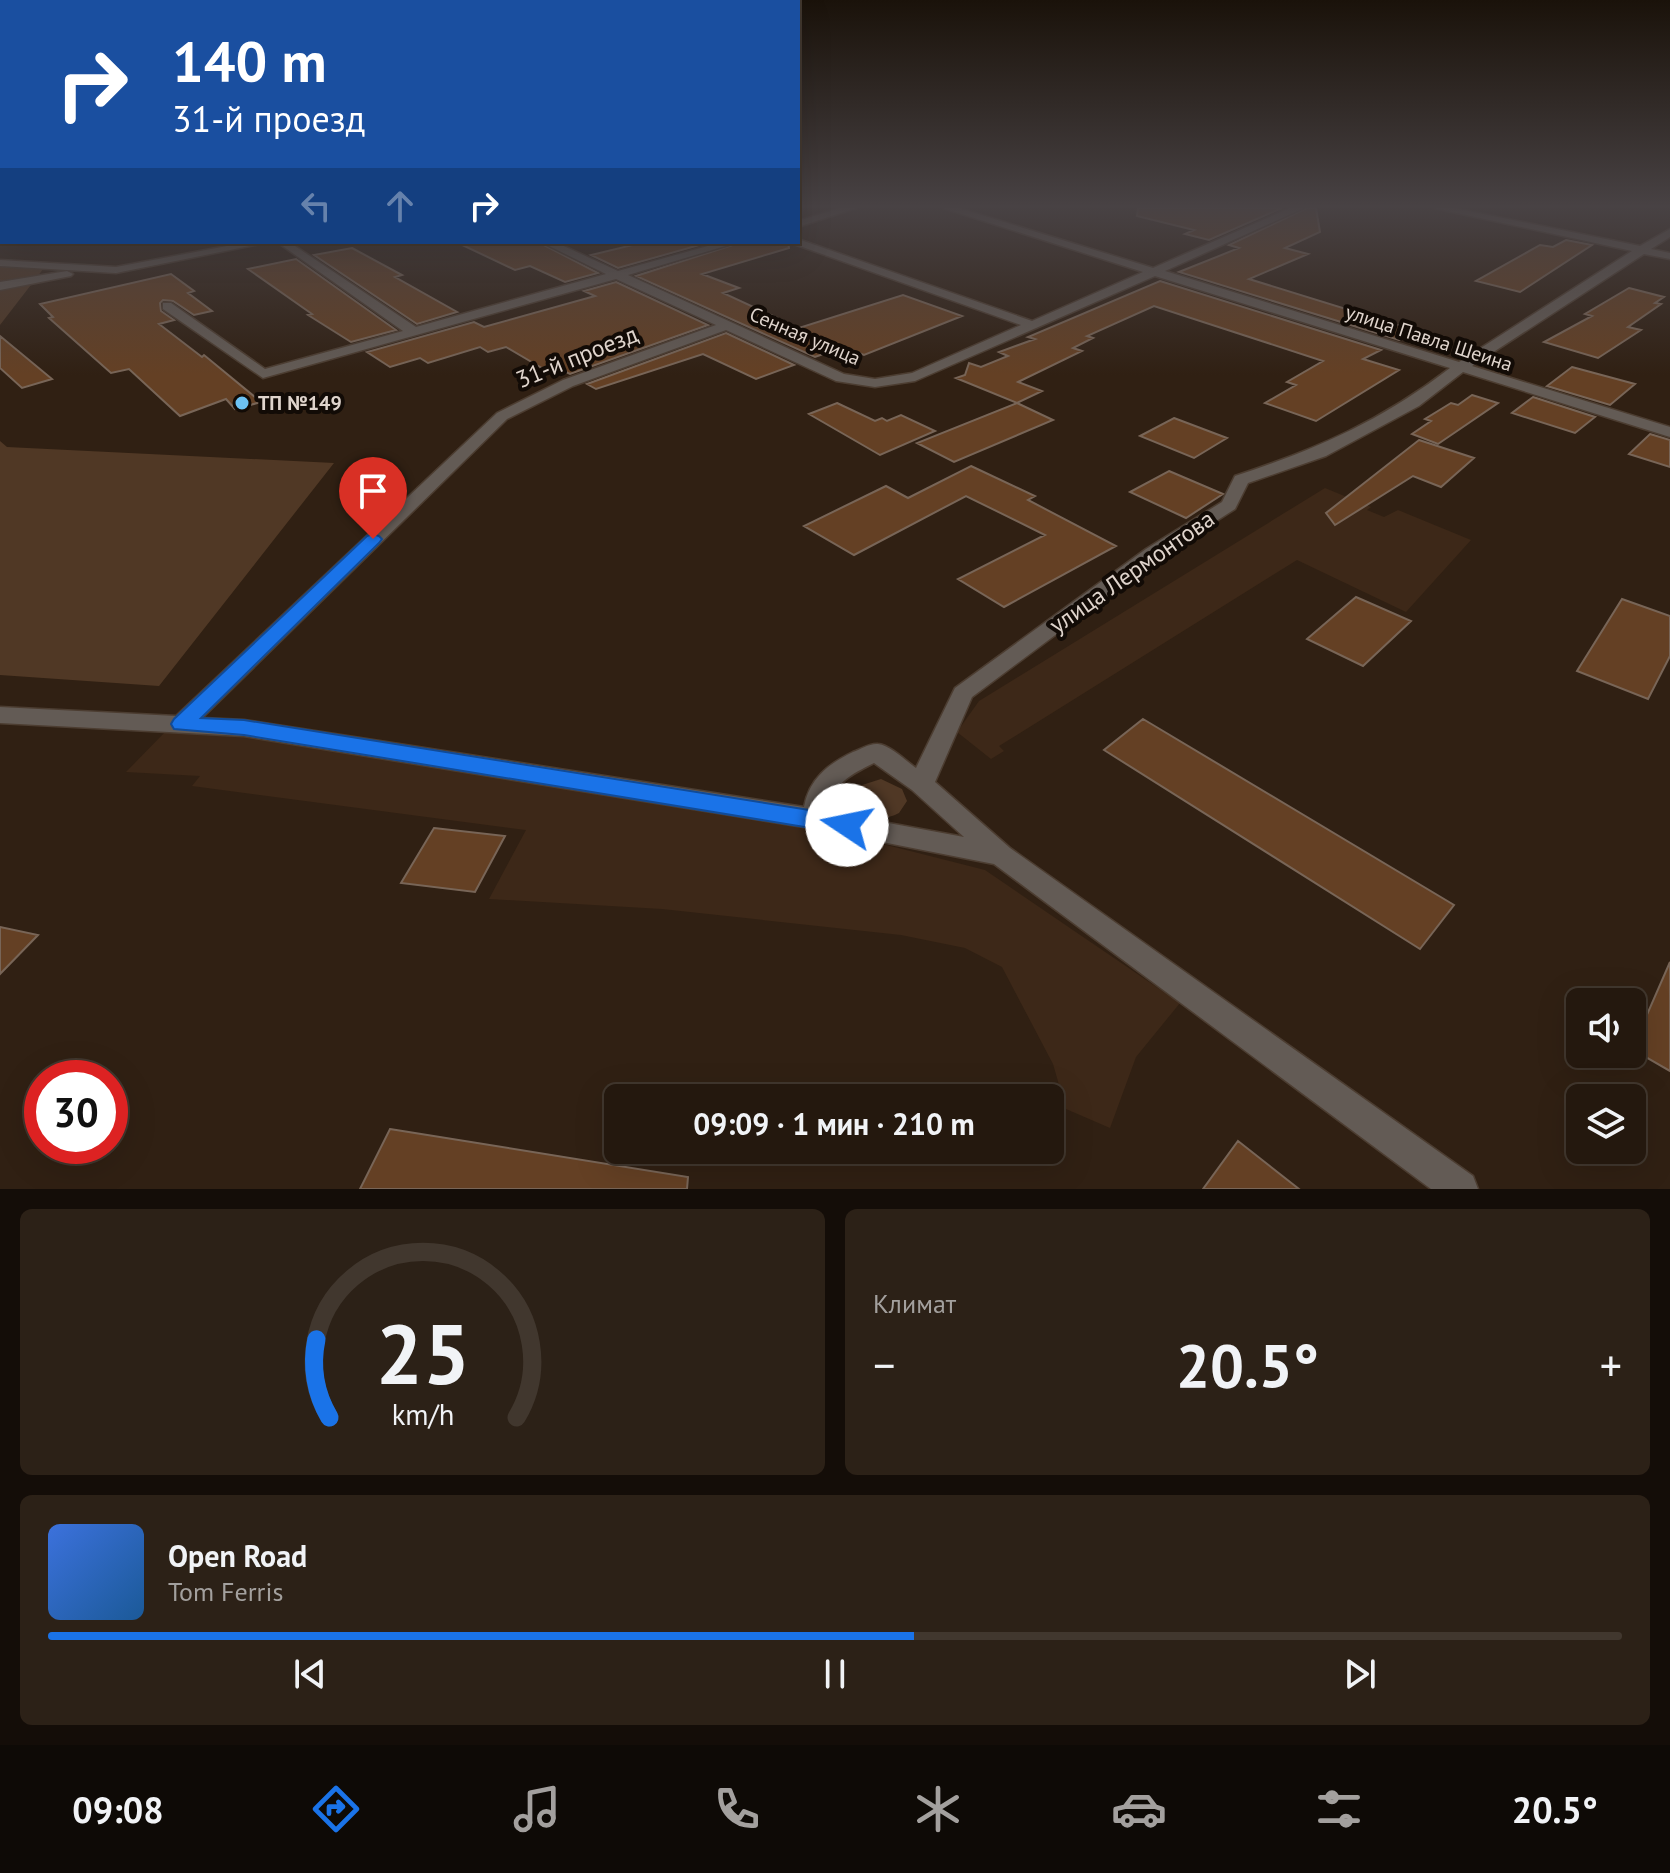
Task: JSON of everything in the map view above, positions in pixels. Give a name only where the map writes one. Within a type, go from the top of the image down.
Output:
[{"type":"street","points":[[10,263],[116,270],[151,263]]},
{"type":"street","points":[[314,263],[414,332]]},
{"type":"street","name":"Сенная улица","points":[[596,263],[841,378],[875,383],[915,377],[1172,263]]},
{"type":"street","points":[[167,306],[263,374],[658,263]]},
{"type":"street","points":[[859,263],[1032,325]]},
{"type":"street","name":"улица Павла Шеина","points":[[1125,263],[1458,369],[1670,432]]},
{"type":"street","name":"улица Лермонтова","points":[[921,784],[963,693],[1153,553],[1229,505],[1241,480],[1320,453],[1414,403],[1458,369],[1620,263]]},
{"type":"street","points":[[0,286],[101,268]]},
{"type":"street","name":"31-й проезд","points":[[182,724],[502,416],[568,383],[728,325]]},
{"type":"street","points":[[0,715],[244,728],[816,819],[1001,855]]},
{"type":"street","points":[[816,819],[816,802],[822,786],[838,770],[876,752],[921,784],[1001,855],[1460,1189]]},
{"type":"shaded area","points":[[0,266],[44,268],[0,325]]},
{"type":"shaded area","points":[[0,441],[7,447],[334,463],[159,686],[0,675]]},
{"type":"shaded area","points":[[1325,488],[1371,507],[1367,510],[1384,517],[1398,510],[1471,540],[1406,612],[1297,560],[999,746],[1004,751],[991,759],[957,732],[979,701]]},
{"type":"shaded area","points":[[167,730],[241,733],[788,820],[985,870],[1180,1003],[1136,1057],[1110,1128],[1066,1109],[1064,1084],[1059,1084],[1053,1064],[1002,967],[965,948],[901,935],[662,909],[489,899],[526,830],[192,786],[200,776],[126,772]]},
{"type":"shaded area","points":[[881,779],[902,789],[907,801],[899,813],[886,818],[866,815],[854,798],[859,786]]},
{"type":"building","points":[[274,263],[302,263],[396,330],[351,342],[308,315],[312,314],[248,269]]},
{"type":"building","points":[[327,263],[381,263],[402,275],[395,277],[457,312],[417,324]]},
{"type":"building","points":[[501,263],[580,263],[598,273],[565,282],[530,266],[515,270]]},
{"type":"building","points":[[609,263],[634,263],[618,268]]},
{"type":"building","points":[[675,263],[737,263],[702,274],[739,288],[723,293],[799,328],[903,295],[962,316],[864,355],[844,347],[815,357],[636,276]]},
{"type":"building","points":[[1200,263],[1286,263],[1249,279],[1417,331],[1399,340],[1179,272]]},
{"type":"building","points":[[1507,263],[1564,263],[1520,292],[1476,281]]},
{"type":"building","points":[[171,274],[194,291],[188,293],[212,311],[194,315],[173,301],[163,300],[160,303],[161,311],[174,320],[159,324],[202,357],[204,355],[261,402],[235,409],[226,399],[180,416],[129,369],[111,373],[49,318],[53,317],[40,304]]},
{"type":"building","points":[[1160,281],[1381,350],[1363,359],[1399,370],[1316,421],[1265,403],[1296,385],[1287,382],[1323,361],[1154,306],[1087,336],[1093,338],[1073,348],[1082,351],[1018,382],[1042,391],[1017,403],[956,378],[965,375],[969,363],[981,367],[1008,356],[999,352],[1035,339],[1028,337]]},
{"type":"building","points":[[616,282],[708,325],[570,374],[562,370],[552,374],[506,347],[488,352],[480,347],[428,363],[420,358],[390,367],[367,352],[474,322],[484,327],[595,296],[584,291]]},
{"type":"building","points":[[1629,288],[1664,297],[1655,303],[1661,304],[1628,327],[1641,330],[1598,358],[1544,342],[1592,316],[1585,314]]},
{"type":"building","points":[[726,333],[794,365],[756,379],[703,354],[596,389],[587,384]]},
{"type":"building","points":[[0,336],[52,379],[22,388],[0,368]]},
{"type":"building","points":[[1572,367],[1635,384],[1610,405],[1547,386]]},
{"type":"building","points":[[1472,395],[1498,403],[1438,444],[1412,434],[1431,421],[1425,419],[1451,403],[1458,405]]},
{"type":"building","points":[[1533,397],[1595,417],[1575,433],[1512,413]]},
{"type":"building","points":[[837,403],[875,421],[882,418],[887,421],[901,415],[935,431],[880,455],[809,414]]},
{"type":"building","points":[[1017,403],[1053,420],[954,462],[917,443]]},
{"type":"building","points":[[1174,418],[1227,438],[1194,458],[1140,436]]},
{"type":"building","points":[[1650,434],[1670,440],[1670,467],[1629,454]]},
{"type":"building","points":[[1419,440],[1474,458],[1441,487],[1413,476],[1335,525],[1326,513]]},
{"type":"building","points":[[971,466],[1035,496],[1028,500],[1116,546],[1004,607],[958,579],[1045,535],[966,496],[854,555],[804,526],[886,486],[908,498]]},
{"type":"building","points":[[1169,471],[1223,494],[1186,518],[1130,492]]},
{"type":"building","points":[[1356,597],[1411,621],[1363,666],[1307,639]]},
{"type":"building","points":[[1622,599],[1670,616],[1670,656],[1648,699],[1577,671]]},
{"type":"building","points":[[1143,719],[1454,905],[1420,949],[1104,750]]},
{"type":"building","points":[[434,828],[505,836],[475,892],[401,883]]},
{"type":"building","points":[[0,927],[38,935],[0,974]]},
{"type":"building","points":[[1670,962],[1670,1071],[1646,1057],[1646,1017]]},
{"type":"building","points":[[390,1129],[688,1177],[687,1189],[360,1189]]},
{"type":"building","points":[[1238,1141],[1299,1189],[1203,1189]]},
{"type":"place","name":"ТП №149","points":[[242,403]]},
{"type":"route","points":[[373,539],[182,724],[244,728],[847,825]]}]
